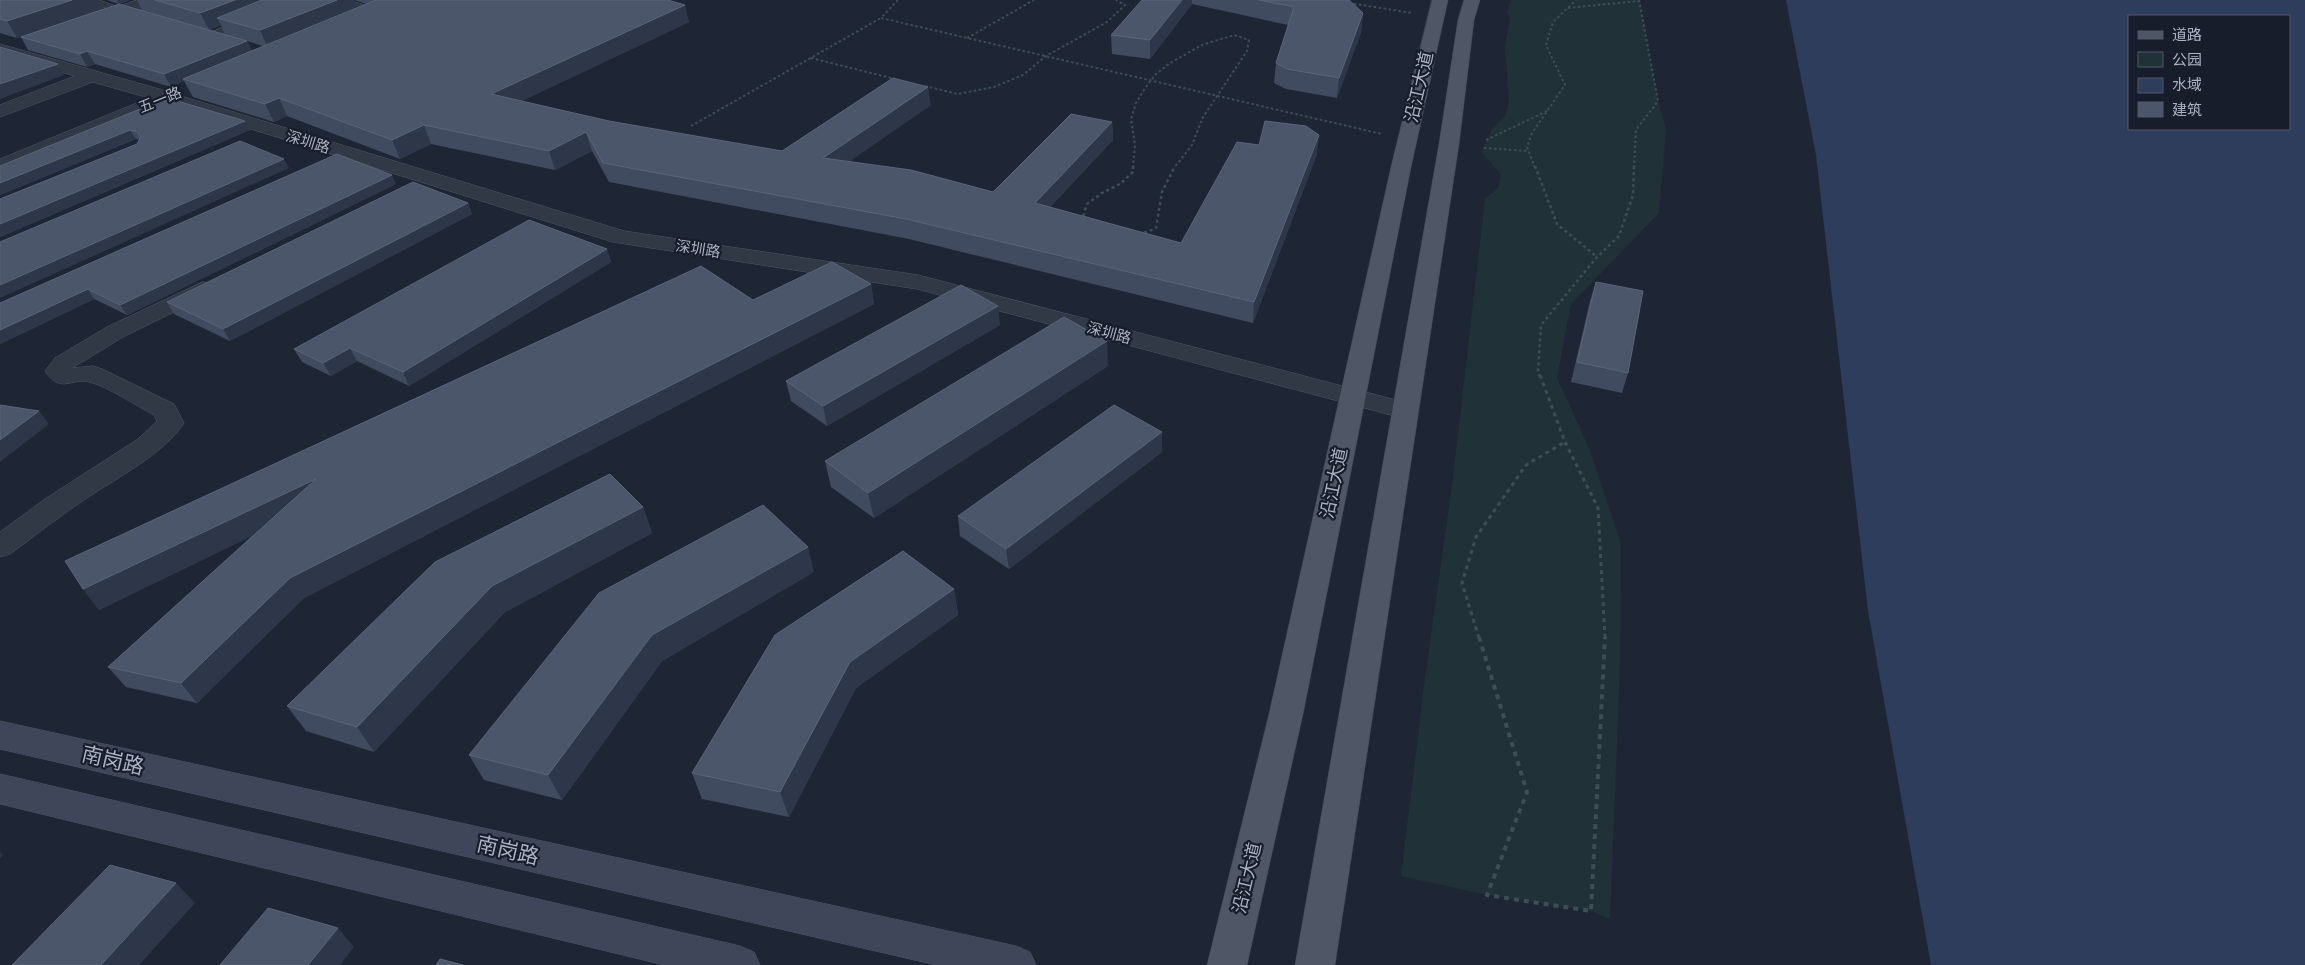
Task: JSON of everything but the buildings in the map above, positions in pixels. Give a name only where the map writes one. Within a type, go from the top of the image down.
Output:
[{"type":"main road","name":"沿江大道","points":[[1315,965],[1449,144],[1466,20],[1472,0]]},
{"type":"main road","name":"沿江大道","points":[[1227,965],[1286,714],[1352,396],[1437,8]]},
{"type":"main road","name":"南岗路","points":[[0,734],[1016,965]]},
{"type":"main road","points":[[0,789],[740,965]]},
{"type":"street","points":[[76,26],[152,0]]},
{"type":"street","points":[[350,22],[383,9]]},
{"type":"street","points":[[2,50],[31,41]]},
{"type":"street","name":"深圳路","points":[[2,50],[166,97],[426,179],[621,237],[918,282],[1406,411]]},
{"type":"street","points":[[0,111],[92,76]]},
{"type":"street","name":"五一路","points":[[0,166],[193,86]]},
{"type":"street","points":[[245,142],[272,130]]},
{"type":"street","points":[[316,165],[343,153]]},
{"type":"street","points":[[399,192],[426,179]]},
{"type":"street","points":[[0,547],[55,506],[147,445],[172,423],[165,410],[93,374],[63,377],[57,371],[64,363],[115,332],[222,279]]},
{"type":"lane","points":[[90,0],[147,18]]},
{"type":"lane","points":[[334,0],[383,9]]},
{"type":"lane","points":[[226,41],[204,34],[254,18]]},
{"type":"path","points":[[691,126],[881,18],[898,0]]},
{"type":"path","points":[[967,38],[1034,0]]},
{"type":"path","points":[[921,85],[958,94],[994,87],[1023,75],[1046,56],[1107,22],[1125,5],[1116,0]]},
{"type":"path","points":[[1576,0],[1552,22],[1546,45],[1565,85],[1532,132],[1527,147],[1557,224],[1597,257]]},
{"type":"path","points":[[1566,8],[1639,1],[1658,101],[1636,130],[1633,195],[1619,236],[1597,257],[1541,325],[1538,371],[1566,442],[1598,508],[1605,641],[1591,911],[1487,895],[1527,792],[1462,583],[1476,537],[1526,465],[1566,442]]},
{"type":"path","points":[[1348,3],[1437,8]]},
{"type":"path","points":[[881,18],[1408,139]]},
{"type":"path","points":[[1234,35],[1249,40],[1247,51],[1203,117],[1192,145],[1171,172],[1162,192],[1156,228],[1144,234],[1129,236],[1090,228],[1083,217],[1087,204],[1102,193],[1120,184],[1133,172],[1135,147],[1130,120],[1138,99],[1150,80],[1184,52],[1214,39],[1234,35]]},
{"type":"path","points":[[810,58],[903,81]]},
{"type":"path","points":[[1486,140],[1548,110]]},
{"type":"path","points":[[1484,148],[1528,152]]},
{"type":"green space","points":[[1511,0],[1639,0],[1658,101],[1666,129],[1659,213],[1571,304],[1557,378],[1589,448],[1621,544],[1620,664],[1610,919],[1591,911],[1487,895],[1401,876],[1425,678],[1453,478],[1485,199],[1498,188],[1501,174],[1481,152],[1492,129],[1505,116],[1509,102],[1505,47],[1510,18],[1507,12]]},
{"type":"water","points":[[1786,0],[2305,0],[2305,965],[1931,965],[1868,611],[1816,155]]}]
